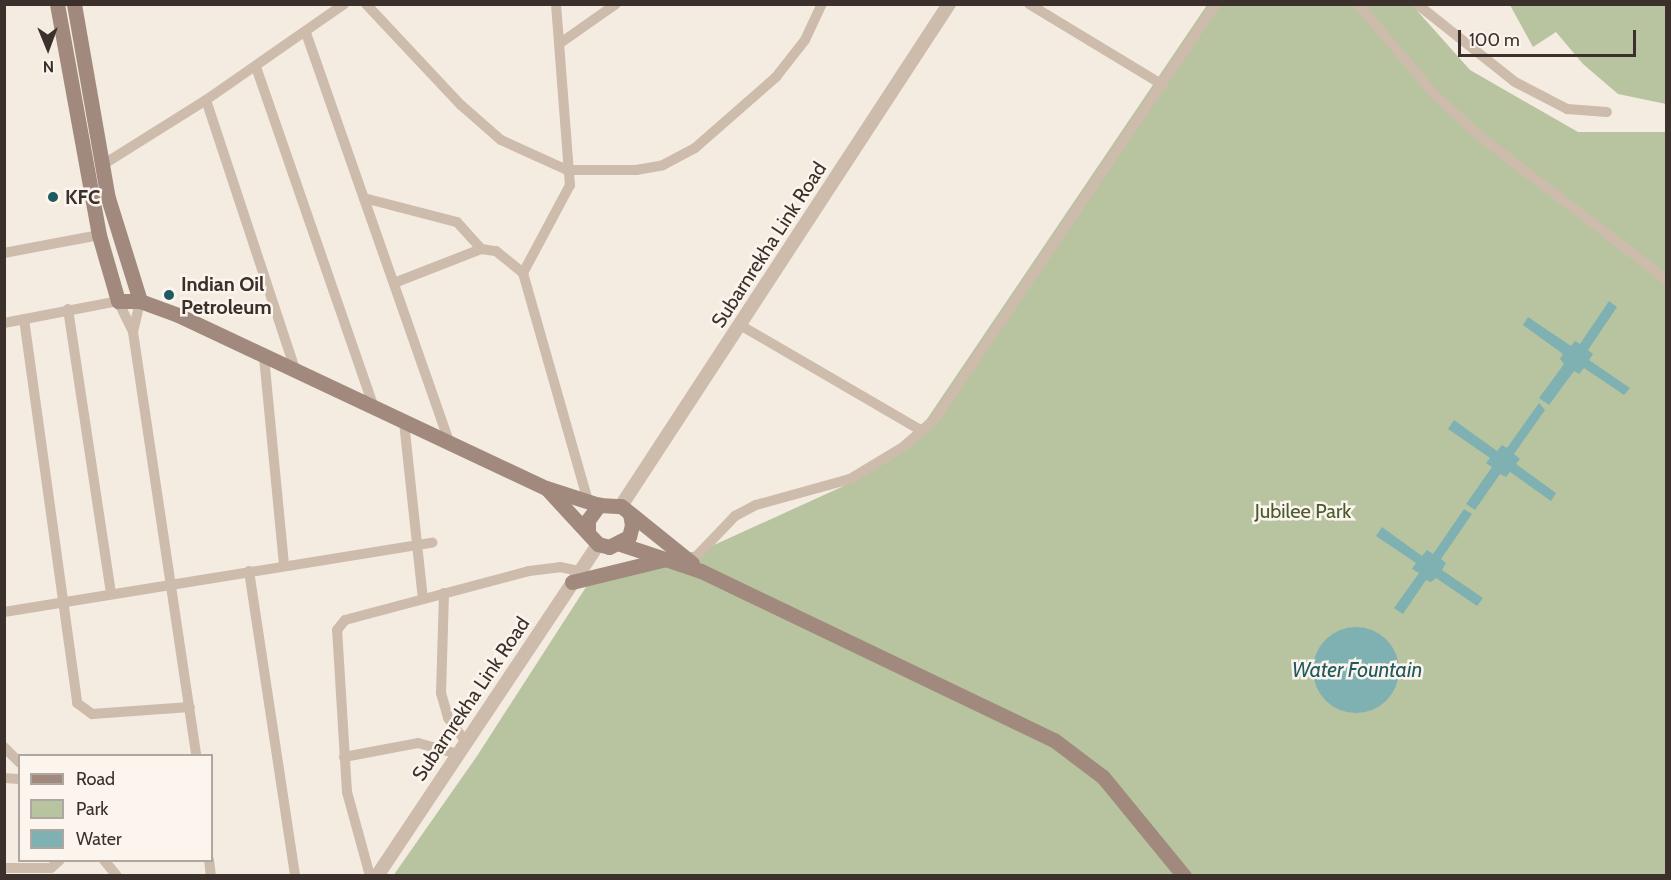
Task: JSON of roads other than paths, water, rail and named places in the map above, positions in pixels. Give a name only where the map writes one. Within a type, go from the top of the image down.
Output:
[{"type":"main road","points":[[57,4],[99,235],[118,302],[140,301],[178,315],[546,488],[593,503],[626,510],[696,566],[1071,751],[1103,777],[1184,876]]},
{"type":"main road","points":[[74,4],[117,238],[140,301]]},
{"type":"main road","points":[[546,488],[588,530],[598,544],[609,547],[620,544],[696,566]]},
{"type":"main road","points":[[588,530],[588,520],[593,503]]},
{"type":"main road","points":[[620,544],[632,525],[626,510]]},
{"type":"main road","points":[[576,577],[666,559]]},
{"type":"street","points":[[104,164],[256,67],[344,4]]},
{"type":"street","points":[[366,4],[478,122],[501,140],[567,170],[636,170],[663,165],[694,148],[792,60],[822,4]]},
{"type":"street","points":[[556,4],[567,170],[570,185],[566,198],[526,261],[523,273],[593,503]]},
{"type":"street","points":[[559,44],[616,4]]},
{"type":"street","name":"Subarnrekha Link Road","points":[[626,510],[740,324],[949,4]]},
{"type":"street","points":[[1029,4],[1163,85]]},
{"type":"street","points":[[696,566],[735,516],[756,505],[850,478],[922,431],[946,406],[1216,4]]},
{"type":"street","points":[[1358,4],[1435,95],[1482,138],[1666,279]]},
{"type":"street","points":[[1417,4],[1515,82],[1567,109],[1607,112]]},
{"type":"street","points":[[306,33],[450,444]]},
{"type":"street","points":[[256,67],[374,408]]},
{"type":"street","points":[[206,100],[296,372]]},
{"type":"street","points":[[364,198],[457,222],[481,249]]},
{"type":"street","points":[[4,253],[99,235]]},
{"type":"street","points":[[394,283],[481,249],[496,251],[523,273]]},
{"type":"street","points":[[133,332],[140,301]]},
{"type":"street","points":[[4,323],[68,309],[118,302],[133,332],[173,582],[196,754]]},
{"type":"street","points":[[68,309],[111,593]]},
{"type":"street","points":[[24,319],[66,601],[77,703],[84,711],[190,707]]},
{"type":"street","points":[[740,324],[922,431]]},
{"type":"street","points":[[264,357],[284,564]]},
{"type":"street","points":[[404,422],[415,545],[423,599]]},
{"type":"street","points":[[4,612],[284,564],[432,543]]},
{"type":"street","name":"Subarnrekha Link Road","points":[[377,876],[598,544]]},
{"type":"street","points":[[370,876],[352,821],[344,757],[337,630],[345,620],[544,568],[576,577]]},
{"type":"street","points":[[249,571],[295,876]]},
{"type":"street","points":[[444,593],[441,693],[448,718],[462,748]]},
{"type":"street","points":[[344,757],[418,743],[462,748]]},
{"type":"street","points":[[4,747],[18,762]]},
{"type":"street","points":[[4,868],[51,868],[59,862]]},
{"type":"street","points":[[105,862],[117,876]]},
{"type":"water","points":[[1609,301],[1617,307],[1588,350],[1593,354],[1589,360],[1630,388],[1624,395],[1584,368],[1579,374],[1574,371],[1549,405],[1539,398],[1564,364],[1560,359],[1563,354],[1523,325],[1528,317],[1571,346],[1575,341],[1580,344]]},
{"type":"water","points":[[1539,403],[1545,410],[1514,454],[1520,459],[1516,464],[1556,493],[1551,501],[1510,472],[1506,477],[1500,474],[1475,510],[1466,504],[1492,467],[1486,463],[1490,458],[1448,429],[1454,420],[1497,451],[1502,445],[1507,448]]},
{"type":"water","points":[[1464,509],[1472,514],[1441,559],[1446,563],[1442,570],[1483,598],[1477,606],[1436,578],[1431,582],[1426,580],[1403,614],[1394,608],[1419,573],[1412,569],[1416,563],[1376,536],[1382,527],[1422,556],[1427,550],[1433,554]]},
{"type":"water","name":"Water Fountain","points":[[1356,627],[1380,634],[1392,646],[1399,670],[1392,694],[1380,706],[1356,713],[1332,706],[1320,694],[1313,670],[1320,646],[1332,634]]},
{"type":"place","name":"KFC","points":[[53,197]]},
{"type":"place","name":"Indian Oil Petroleum","points":[[169,295]]},
{"type":"park label","name":"Jubilee Park","points":[[1303,511]]}]
